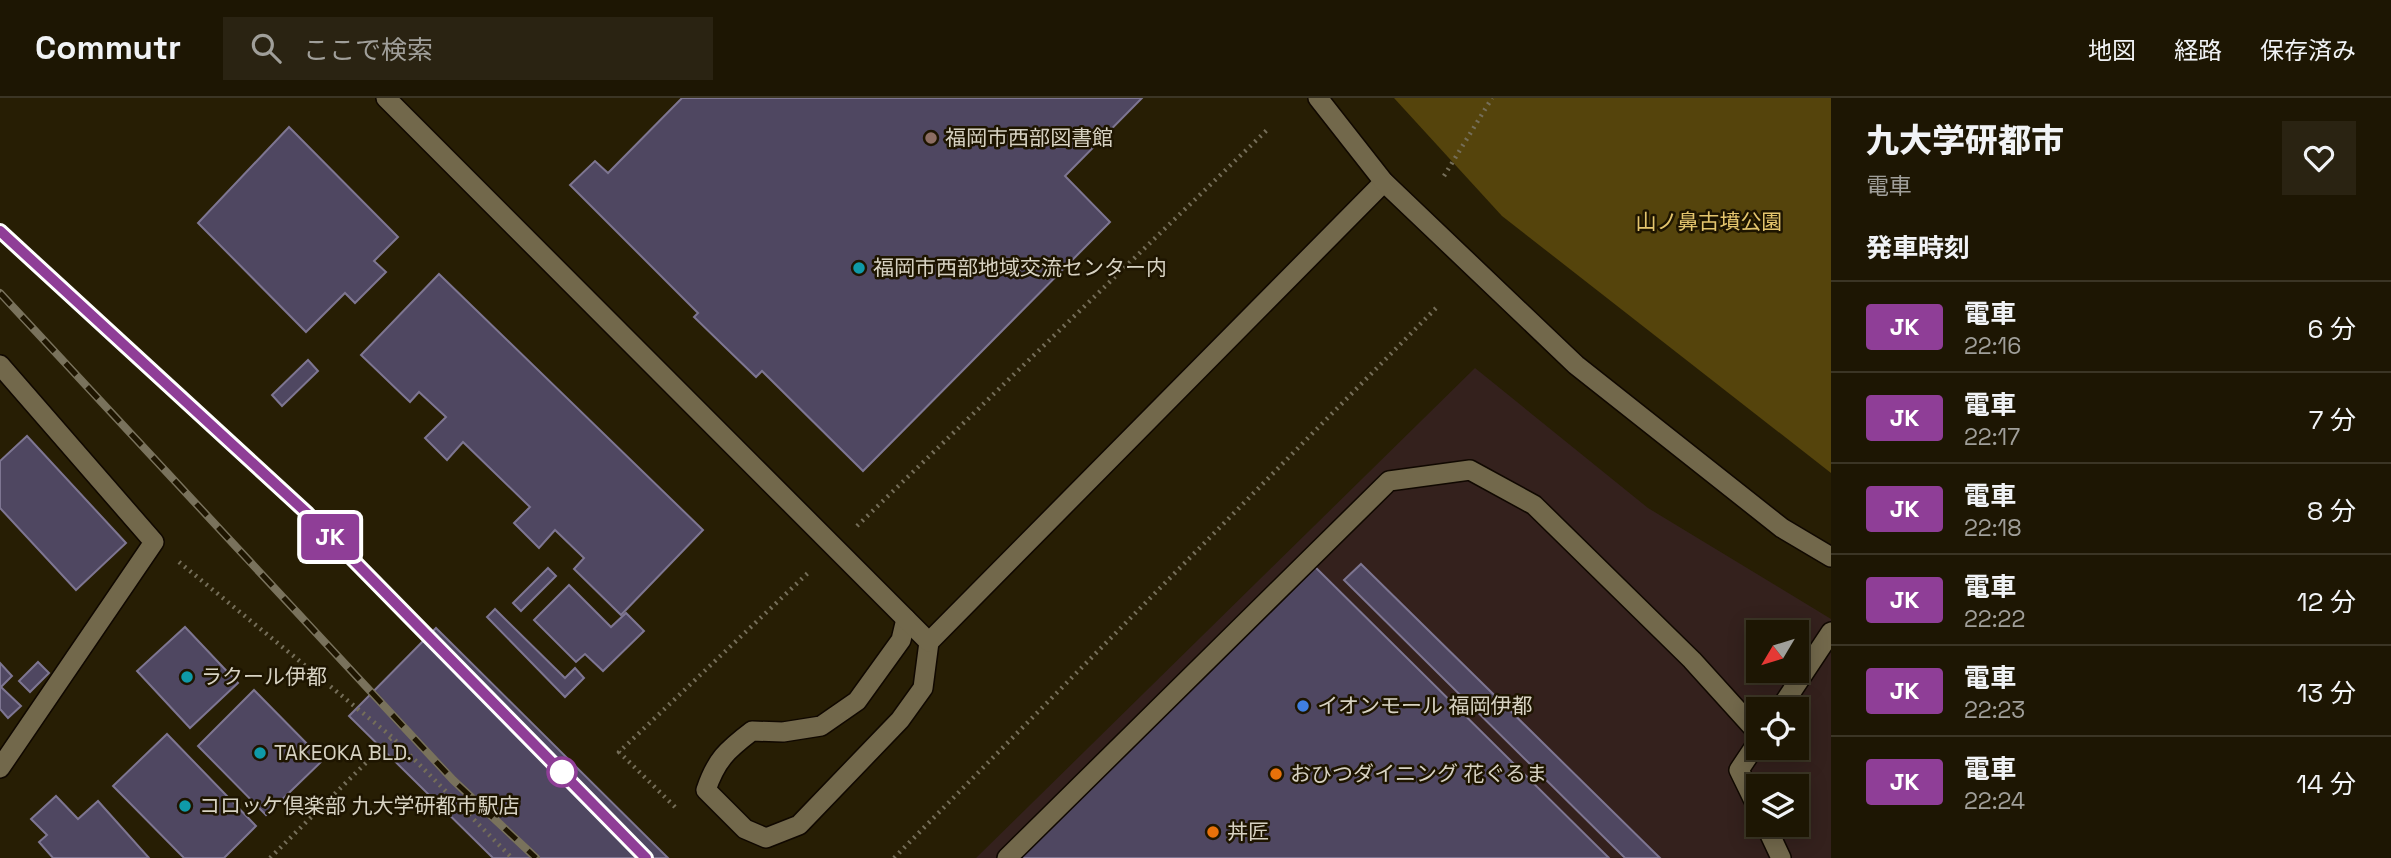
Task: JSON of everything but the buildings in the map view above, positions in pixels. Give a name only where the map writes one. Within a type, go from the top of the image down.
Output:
[{"type":"street","points":[[386,98],[929,642]]},
{"type":"street","points":[[1318,98],[1384,182],[1576,365],[1782,528],[1831,557]]},
{"type":"street","points":[[906,619],[901,640],[857,701],[821,726],[783,732],[752,731],[729,749],[714,767],[706,790],[745,828],[766,838],[799,825],[900,720],[923,688],[929,642],[1384,182]]},
{"type":"street","points":[[0,365],[154,542],[0,768]]},
{"type":"street","points":[[1007,858],[1389,481],[1470,470],[1534,505],[1692,660],[1746,720]]},
{"type":"street","points":[[1788,697],[1831,632]]},
{"type":"street","points":[[1746,760],[1739,770],[1746,784]]},
{"type":"street","points":[[1771,837],[1781,858]]},
{"type":"path","points":[[1444,176],[1492,98]]},
{"type":"path","points":[[678,810],[620,752],[1269,128]]},
{"type":"path","points":[[894,858],[1438,306]]},
{"type":"path","points":[[154,542],[392,737],[512,858]]},
{"type":"path","points":[[270,858],[392,737]]},
{"type":"shaded area","points":[[1475,368],[1648,508],[1831,619],[1831,858],[976,858]]},
{"type":"green space","name":"山ノ鼻古墳公園","points":[[1394,98],[1831,98],[1831,473],[1502,216]]},
{"type":"railway","points":[[0,231],[308,515],[646,858]]},
{"type":"railway","points":[[0,293],[453,780],[536,858]]},
{"type":"train","name":"JK","points":[[0,231],[308,514],[646,858]]},
{"type":"place","name":"福岡市西部図書館","points":[[931,138]]},
{"type":"place","name":"福岡市西部地域交流センター内","points":[[859,268]]},
{"type":"place","name":"ラクール伊都","points":[[187,677]]},
{"type":"place","name":"イオンモール 福岡伊都","points":[[1303,706]]},
{"type":"place","name":"TAKEOKA BLD.","points":[[260,753]]},
{"type":"place","name":"おひつダイニング 花ぐるま","points":[[1276,774]]},
{"type":"place","name":"コロッケ倶楽部 九大学研都市駅店","points":[[185,806]]},
{"type":"place","name":"丼匠","points":[[1213,832]]}]
